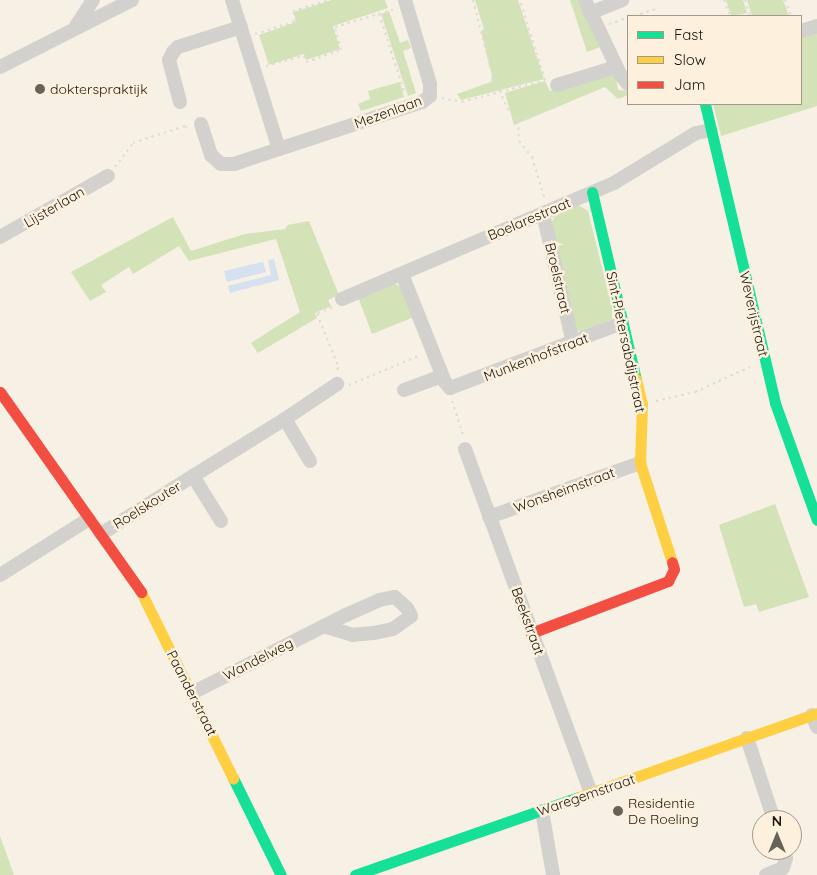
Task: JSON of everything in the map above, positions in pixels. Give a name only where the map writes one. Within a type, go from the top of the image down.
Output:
[{"type":"street","points":[[74,28],[93,0]]},
{"type":"street","points":[[0,67],[132,0]]},
{"type":"street","points":[[232,0],[279,149]]},
{"type":"street","points":[[623,0],[588,6],[616,66],[627,82]]},
{"type":"street","name":"Mezenlaan","points":[[202,127],[212,155],[221,164],[234,164],[409,106],[430,96],[430,84],[405,3]]},
{"type":"street","points":[[802,32],[817,26]]},
{"type":"street","points":[[180,102],[169,60],[173,52],[178,47],[242,32]]},
{"type":"street","points":[[551,82],[616,66]]},
{"type":"street","name":"Weverijstraat","points":[[705,105],[775,403],[817,520]]},
{"type":"street","name":"Boelarestraat","points":[[342,299],[614,183],[696,133],[711,130]]},
{"type":"street","name":"Lijsterlaan","points":[[0,237],[108,176]]},
{"type":"street","name":"Sint-Pietersabdijstraat","points":[[532,633],[668,581],[674,569],[640,463],[642,404],[592,192]]},
{"type":"street","name":"Broelstraat","points":[[546,212],[573,343]]},
{"type":"street","points":[[402,274],[442,376],[450,388]]},
{"type":"street","name":"Munkenhofstraat","points":[[450,388],[622,323]]},
{"type":"street","points":[[404,390],[442,376]]},
{"type":"street","name":"Roelskouter","points":[[101,534],[285,419],[337,384]]},
{"type":"street","name":"Paanderstraat","points":[[0,392],[89,519],[134,578],[281,875]]},
{"type":"street","points":[[285,419],[310,461]]},
{"type":"street","name":"Beekstraat","points":[[465,449],[591,794]]},
{"type":"street","name":"Wonsheimstraat","points":[[489,517],[640,463]]},
{"type":"street","name":"Roelskouter","points":[[193,476],[221,521]]},
{"type":"street","points":[[0,576],[89,519]]},
{"type":"street","name":"Wandelweg","points":[[192,693],[324,626],[380,600],[395,597],[407,608],[410,616],[393,628],[374,633],[353,635],[324,626]]},
{"type":"street","name":"Waregemstraat","points":[[355,875],[747,738],[815,718]]},
{"type":"street","points":[[747,738],[771,810]]},
{"type":"street","points":[[542,811],[553,875]]},
{"type":"street","points":[[766,875],[783,868],[785,860]]},
{"type":"path","points":[[242,32],[296,21],[293,12],[328,0]]},
{"type":"path","points":[[473,0],[490,66],[503,90],[507,108],[518,121],[519,142],[532,157],[546,212]]},
{"type":"path","points":[[518,121],[556,106],[551,82],[520,0]]},
{"type":"path","points":[[724,0],[730,15]]},
{"type":"path","points":[[745,0],[750,15]]},
{"type":"path","points":[[785,0],[791,15]]},
{"type":"path","points":[[254,70],[304,56],[306,62],[341,50],[334,27],[379,14],[405,3]]},
{"type":"path","points":[[637,15],[656,9]]},
{"type":"path","points":[[379,14],[409,106]]},
{"type":"path","points":[[598,28],[627,18]]},
{"type":"path","points":[[430,96],[462,102],[503,90],[551,82]]},
{"type":"path","points":[[108,176],[133,143],[185,126],[190,134],[202,127]]},
{"type":"path","points":[[342,299],[317,314],[339,368],[332,372],[340,388],[432,350]]},
{"type":"path","points":[[642,404],[695,392],[765,362]]},
{"type":"path","points":[[450,388],[465,449]]},
{"type":"green space","points":[[332,0],[385,0],[388,8],[333,26],[340,49],[306,60],[304,54],[269,65],[259,35],[296,22],[294,12]]},
{"type":"green space","points":[[475,0],[518,0],[544,79],[461,100],[457,94],[491,82],[492,76],[481,31],[484,29]]},
{"type":"green space","points":[[570,0],[579,0],[600,47],[587,52]]},
{"type":"green space","points":[[726,0],[743,0],[747,13],[731,15]]},
{"type":"green space","points":[[747,0],[783,0],[789,15],[752,15]]},
{"type":"green space","points":[[389,11],[400,43],[408,40],[411,48],[403,51],[416,93],[408,96],[381,14]]},
{"type":"green space","points":[[817,30],[817,106],[721,136],[713,105],[802,105],[802,35]]},
{"type":"green space","points":[[607,71],[616,77],[618,90],[627,91],[627,95],[618,99],[605,87],[514,125],[505,93],[545,81],[550,91]]},
{"type":"green space","points":[[400,82],[404,97],[361,111],[358,104],[370,99],[368,91]]},
{"type":"green space","points":[[578,205],[588,211],[612,308],[612,319],[585,331],[578,331],[573,324],[550,226],[555,215]]},
{"type":"green space","points":[[173,217],[191,251],[245,234],[285,229],[288,225],[309,221],[339,295],[328,300],[331,306],[315,313],[317,318],[258,353],[251,343],[300,312],[276,239],[189,261],[179,246],[133,274],[129,267],[101,285],[106,292],[90,301],[71,272]]},
{"type":"green space","points":[[394,283],[400,287],[414,317],[372,334],[358,297]]},
{"type":"green space","points":[[775,504],[809,597],[759,612],[756,604],[744,607],[719,525]]},
{"type":"green space","points":[[0,836],[14,875],[0,875]]},
{"type":"water","points":[[274,259],[279,280],[230,293],[228,286],[271,275],[268,260]]},
{"type":"water","points":[[263,262],[266,272],[227,282],[224,271]]},
{"type":"traffic: fast","points":[[705,105],[775,403],[817,520]]},
{"type":"traffic: fast","points":[[592,192],[636,379]]},
{"type":"traffic: fast","points":[[233,778],[281,875]]},
{"type":"traffic: fast","points":[[355,875],[579,797]]},
{"type":"traffic: slow","points":[[636,379],[642,404],[640,463],[672,562]]},
{"type":"traffic: slow","points":[[141,592],[233,778]]},
{"type":"traffic: slow","points":[[579,797],[817,713]]},
{"type":"traffic: jam","points":[[0,392],[141,592]]},
{"type":"traffic: jam","points":[[531,633],[668,581],[674,569],[672,562]]},
{"type":"place","name":"dokterspraktijk","points":[[40,89]]},
{"type":"place","name":"Residentie De Roeling","points":[[618,811]]}]
